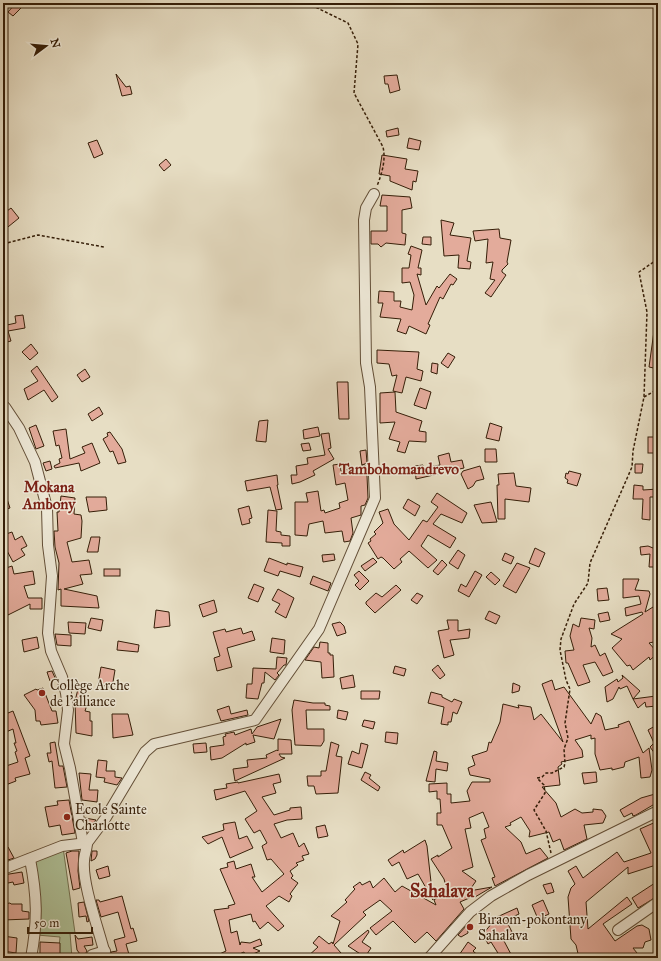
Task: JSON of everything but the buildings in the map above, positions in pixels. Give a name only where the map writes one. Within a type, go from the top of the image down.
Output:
[{"type":"street","points":[[3,869],[62,846],[85,843],[104,818],[145,752],[154,744],[255,720],[319,629],[375,498],[370,386],[366,363],[364,220],[366,208],[374,194]]},
{"type":"street","points":[[3,408],[5,406],[19,428],[35,462],[47,508],[48,545],[52,576],[48,633],[51,651],[62,677],[66,693],[68,710],[64,744],[87,851],[84,860],[88,888],[105,955],[92,955],[90,958]]},
{"type":"street","points":[[429,958],[470,912],[491,896],[555,862],[658,811]]},
{"type":"street","points":[[30,859],[36,892],[37,914],[31,958]]},
{"type":"street","points":[[618,930],[658,902]]},
{"type":"path","points":[[307,3],[348,23],[358,44],[354,93],[383,147],[384,155],[382,173],[374,194]]},
{"type":"path","points":[[658,64],[655,70],[658,104]]},
{"type":"path","points":[[3,244],[13,240],[38,235],[104,247]]},
{"type":"path","points":[[555,862],[546,831],[534,810],[545,793],[544,785],[537,778],[542,777],[546,773],[552,773],[564,767],[565,763],[564,749],[568,741],[565,723],[570,689],[566,680],[560,650],[561,639],[574,604],[588,583],[590,563],[632,467],[633,451],[644,397],[647,312],[639,272],[658,260]]},
{"type":"path","points":[[644,397],[658,389]]},
{"type":"green space","points":[[63,847],[75,933],[70,933],[72,958],[58,958],[60,937],[37,935],[32,860]]},
{"type":"place","name":"Collège Arche de l'alliance","points":[[42,693]]},
{"type":"place","name":"Ecole Sainte Charlotte","points":[[67,817]]},
{"type":"place","name":"Biraom-pokontany Sahalava","points":[[470,927]]},
{"type":"district","name":"Tambohomandrevo","points":[[399,469]]},
{"type":"district","name":"Mokana Ambony","points":[[49,496]]},
{"type":"district","name":"Sahalava","points":[[442,891]]}]
